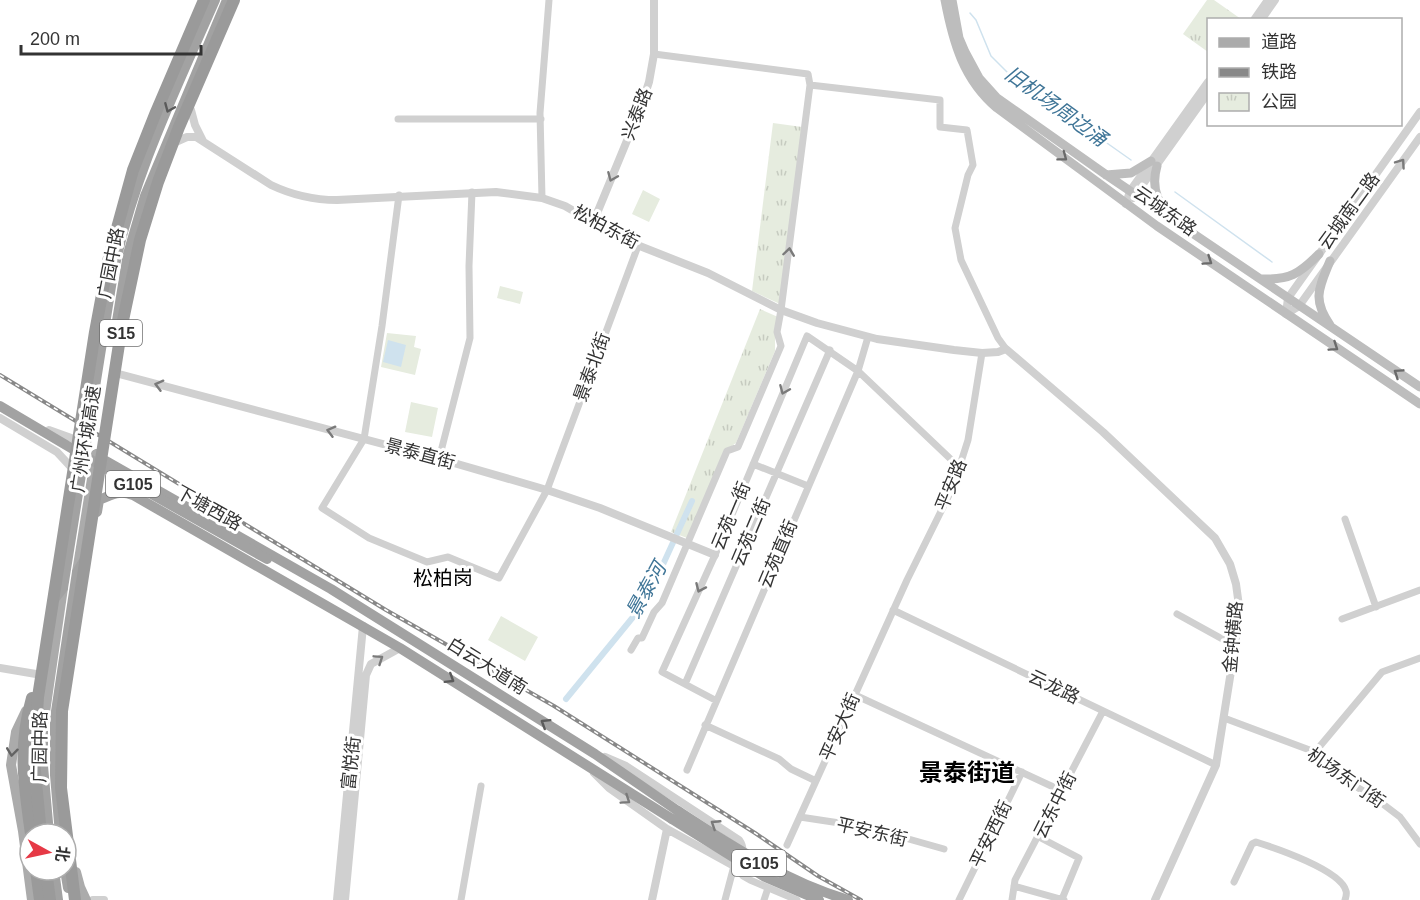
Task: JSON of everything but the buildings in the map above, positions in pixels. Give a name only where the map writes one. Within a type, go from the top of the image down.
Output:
[{"type":"highway","name":"广州环城高速","points":[[39,822],[34,761],[38,697],[95,332],[109,257],[133,170],[204,0]]},
{"type":"highway","name":"广园中路","points":[[63,588],[108,342],[115,260],[140,176],[215,0]]},
{"type":"highway","name":"广州环城高速","points":[[75,900],[61,788],[62,711],[122,325],[140,240],[158,182],[179,127],[235,1]]},
{"type":"highway","name":"广园中路","points":[[108,342],[118,316],[133,233],[148,186],[213,32],[235,1]]},
{"type":"highway","points":[[105,462],[119,374],[108,342]]},
{"type":"highway","name":"下塘西路","points":[[0,404],[266,562],[363,626]]},
{"type":"highway","name":"下塘西路","points":[[0,412],[120,483],[336,599],[374,616]]},
{"type":"highway","name":"白云大道南","points":[[105,462],[322,584],[595,753],[672,820],[813,888],[848,900]]},
{"type":"highway","points":[[77,572],[92,546],[99,500],[117,492],[133,495],[132,485],[140,480]]},
{"type":"highway","name":"白云大道南","points":[[133,495],[400,648],[759,874],[819,900]]},
{"type":"highway","name":"广园中路","points":[[64,822],[54,759],[56,706],[77,572]]},
{"type":"highway","points":[[30,822],[22,758],[24,729],[32,698],[46,610],[63,588]]},
{"type":"highway","points":[[32,698],[43,726]]},
{"type":"highway","name":"广园中路","points":[[43,726],[44,789],[48,822]]},
{"type":"highway","points":[[40,882],[40,900]]},
{"type":"highway","points":[[42,882],[47,900]]},
{"type":"highway","points":[[56,882],[58,900]]},
{"type":"highway","points":[[67,882],[69,900]]},
{"type":"main road","points":[[46,610],[86,359],[101,273],[112,227],[136,152],[200,0]]},
{"type":"main road","name":"云城东路","points":[[945,0],[954,44],[966,71],[979,90],[997,108],[1157,226],[1420,404]]},
{"type":"main road","name":"云城东路","points":[[952,0],[959,38],[975,72],[988,89],[1017,113],[1420,387]]},
{"type":"main road","points":[[119,374],[132,297],[148,226],[178,141],[235,1]]},
{"type":"main road","points":[[189,23],[208,16]]},
{"type":"main road","points":[[213,32],[213,59]]},
{"type":"main road","points":[[173,60],[179,83]]},
{"type":"main road","points":[[191,110],[190,95],[193,80]]},
{"type":"main road","points":[[162,150],[178,141]]},
{"type":"main road","points":[[1105,174],[1131,173],[1154,164],[1155,192],[1165,211],[1175,221]]},
{"type":"main road","points":[[1157,226],[1155,218],[1164,214]]},
{"type":"main road","points":[[1260,279],[1276,280],[1293,276],[1319,254]]},
{"type":"main road","points":[[1330,261],[1318,295],[1323,314],[1333,329]]},
{"type":"main road","points":[[118,316],[132,297]]},
{"type":"main road","points":[[86,359],[108,342]]},
{"type":"main road","name":"广园中路","points":[[77,572],[108,342]]},
{"type":"main road","points":[[99,500],[105,462]]},
{"type":"main road","points":[[62,511],[72,536]]},
{"type":"main road","points":[[66,822],[66,732],[69,694],[92,546]]},
{"type":"main road","name":"广园中路","points":[[43,726],[63,588]]},
{"type":"main road","points":[[32,900],[11,765],[16,732],[32,698],[50,670]]},
{"type":"main road","points":[[56,706],[66,732]]},
{"type":"main road","points":[[40,822],[40,805],[44,789]]},
{"type":"main road","points":[[78,880],[86,900]]},
{"type":"main road","points":[[47,900],[51,882]]},
{"type":"street","points":[[542,198],[541,119],[549,0]]},
{"type":"street","name":"兴泰路","points":[[593,223],[650,82],[654,54],[654,0]]},
{"type":"street","points":[[1255,18],[1268,0]]},
{"type":"street","points":[[1262,18],[1275,0]]},
{"type":"street","points":[[631,650],[638,638],[642,638],[654,612],[662,603],[727,451],[738,447],[781,346],[777,332],[782,310],[810,86],[808,74],[654,54]]},
{"type":"street","points":[[1126,204],[1207,85]]},
{"type":"street","points":[[810,86],[940,100],[940,127],[967,130],[973,165],[968,175],[955,228],[961,260],[998,338],[1006,349]]},
{"type":"street","points":[[1154,164],[1207,96]]},
{"type":"street","points":[[191,110],[195,125],[204,141]]},
{"type":"street","name":"云城南二路","points":[[1286,314],[1288,298],[1420,112]]},
{"type":"street","points":[[398,119],[541,119]]},
{"type":"street","name":"云城南二路","points":[[1299,306],[1420,136]]},
{"type":"street","points":[[178,141],[191,137],[204,141]]},
{"type":"street","name":"松柏东街","points":[[204,141],[256,177],[300,196],[329,200],[399,195],[511,192],[542,198],[565,206],[611,234],[711,274],[782,310],[818,323],[868,337],[954,351],[982,353],[1006,349]]},
{"type":"street","points":[[439,459],[470,339],[469,266],[472,192]]},
{"type":"street","points":[[364,439],[399,195]]},
{"type":"street","points":[[1329,239],[1331,247],[1335,250],[1341,248]]},
{"type":"street","name":"景泰北街","points":[[364,439],[322,508],[369,538],[427,562],[448,557],[499,578],[548,490],[638,246]]},
{"type":"street","points":[[1286,314],[1299,306]]},
{"type":"street","name":"云苑一街","points":[[685,684],[662,672],[715,555],[807,336],[830,350]]},
{"type":"street","name":"云苑直街","points":[[687,770],[715,700],[858,371],[868,337]]},
{"type":"street","name":"金钟横路","points":[[1006,349],[1103,432],[1215,538],[1230,564],[1236,584],[1239,606],[1235,646],[1216,765],[1155,900]]},
{"type":"street","points":[[830,350],[858,371],[960,468]]},
{"type":"street","name":"云苑二街","points":[[685,684],[830,350]]},
{"type":"street","name":"平安路","points":[[894,609],[960,468],[968,440],[982,353]]},
{"type":"street","name":"景泰直街","points":[[119,374],[548,490],[715,555]]},
{"type":"street","name":"下塘西路","points":[[0,404],[53,432],[74,439]]},
{"type":"street","points":[[0,418],[48,447],[64,458],[70,466]]},
{"type":"street","points":[[753,464],[808,486]]},
{"type":"street","points":[[1345,519],[1376,607]]},
{"type":"street","points":[[1342,620],[1420,590]]},
{"type":"street","name":"平安大街","points":[[787,845],[894,609]]},
{"type":"street","name":"云龙路","points":[[894,609],[1216,765]]},
{"type":"street","points":[[1177,614],[1235,646]]},
{"type":"street","name":"富悦街","points":[[337,900],[363,626]]},
{"type":"street","name":"富悦街","points":[[345,900],[366,675],[371,664],[400,648]]},
{"type":"street","points":[[1315,752],[1382,672],[1420,658]]},
{"type":"street","points":[[0,668],[36,674]]},
{"type":"street","points":[[685,684],[715,700]]},
{"type":"street","points":[[855,695],[1062,791]]},
{"type":"street","name":"云东中街","points":[[1012,900],[1015,880],[1103,711]]},
{"type":"street","name":"机场东门街","points":[[1224,718],[1315,752],[1345,780],[1395,813],[1420,844]]},
{"type":"street","points":[[705,725],[779,759],[790,769],[816,781]]},
{"type":"street","points":[[595,753],[626,766],[739,840],[743,848],[742,854],[734,866],[725,900]]},
{"type":"street","name":"平安西街","points":[[959,900],[1022,772]]},
{"type":"street","points":[[461,900],[481,786]]},
{"type":"street","name":"平安东街","points":[[800,818],[866,827],[944,849]]},
{"type":"street","points":[[652,900],[672,820],[734,866],[743,876],[769,890],[797,900]]},
{"type":"street","points":[[1014,886],[1064,899],[1079,858],[1039,837]]},
{"type":"street","points":[[1234,882],[1252,844],[1256,842],[1281,849],[1331,874],[1344,887],[1345,900]]},
{"type":"street","points":[[764,900],[780,863]]},
{"type":"street","points":[[93,900],[104,900]]},
{"type":"green space","points":[[1207,0],[1214,0],[1240,18],[1207,18],[1207,51],[1183,34]]},
{"type":"green space","points":[[773,123],[802,127],[780,304],[752,291]]},
{"type":"green space","points":[[643,190],[660,199],[649,222],[632,214]]},
{"type":"green space","points":[[500,286],[523,292],[520,304],[497,298]]},
{"type":"green space","points":[[760,309],[778,317],[775,351],[736,443],[725,451],[687,538],[671,532]]},
{"type":"green space","points":[[387,333],[416,336],[414,347],[421,349],[415,375],[381,367]]},
{"type":"green space","points":[[411,402],[438,408],[432,437],[405,432]]},
{"type":"green space","points":[[501,616],[538,637],[525,661],[488,640]]},
{"type":"water","points":[[388,340],[406,345],[401,367],[383,362]]},
{"type":"waterway","name":"旧机场周边涌","points":[[970,13],[976,20],[991,56],[1009,74],[1131,160]]},
{"type":"waterway","name":"旧机场周边涌","points":[[1175,192],[1272,262]]},
{"type":"waterway","name":"景泰河","points":[[566,699],[638,611],[660,571],[692,501]]},
{"type":"railway","points":[[0,375],[386,610],[554,706],[755,833],[818,876],[861,900]]},
{"type":"district","name":"松柏岗","points":[[443,578]]},
{"type":"district","name":"景泰街道","points":[[967,773]]}]
